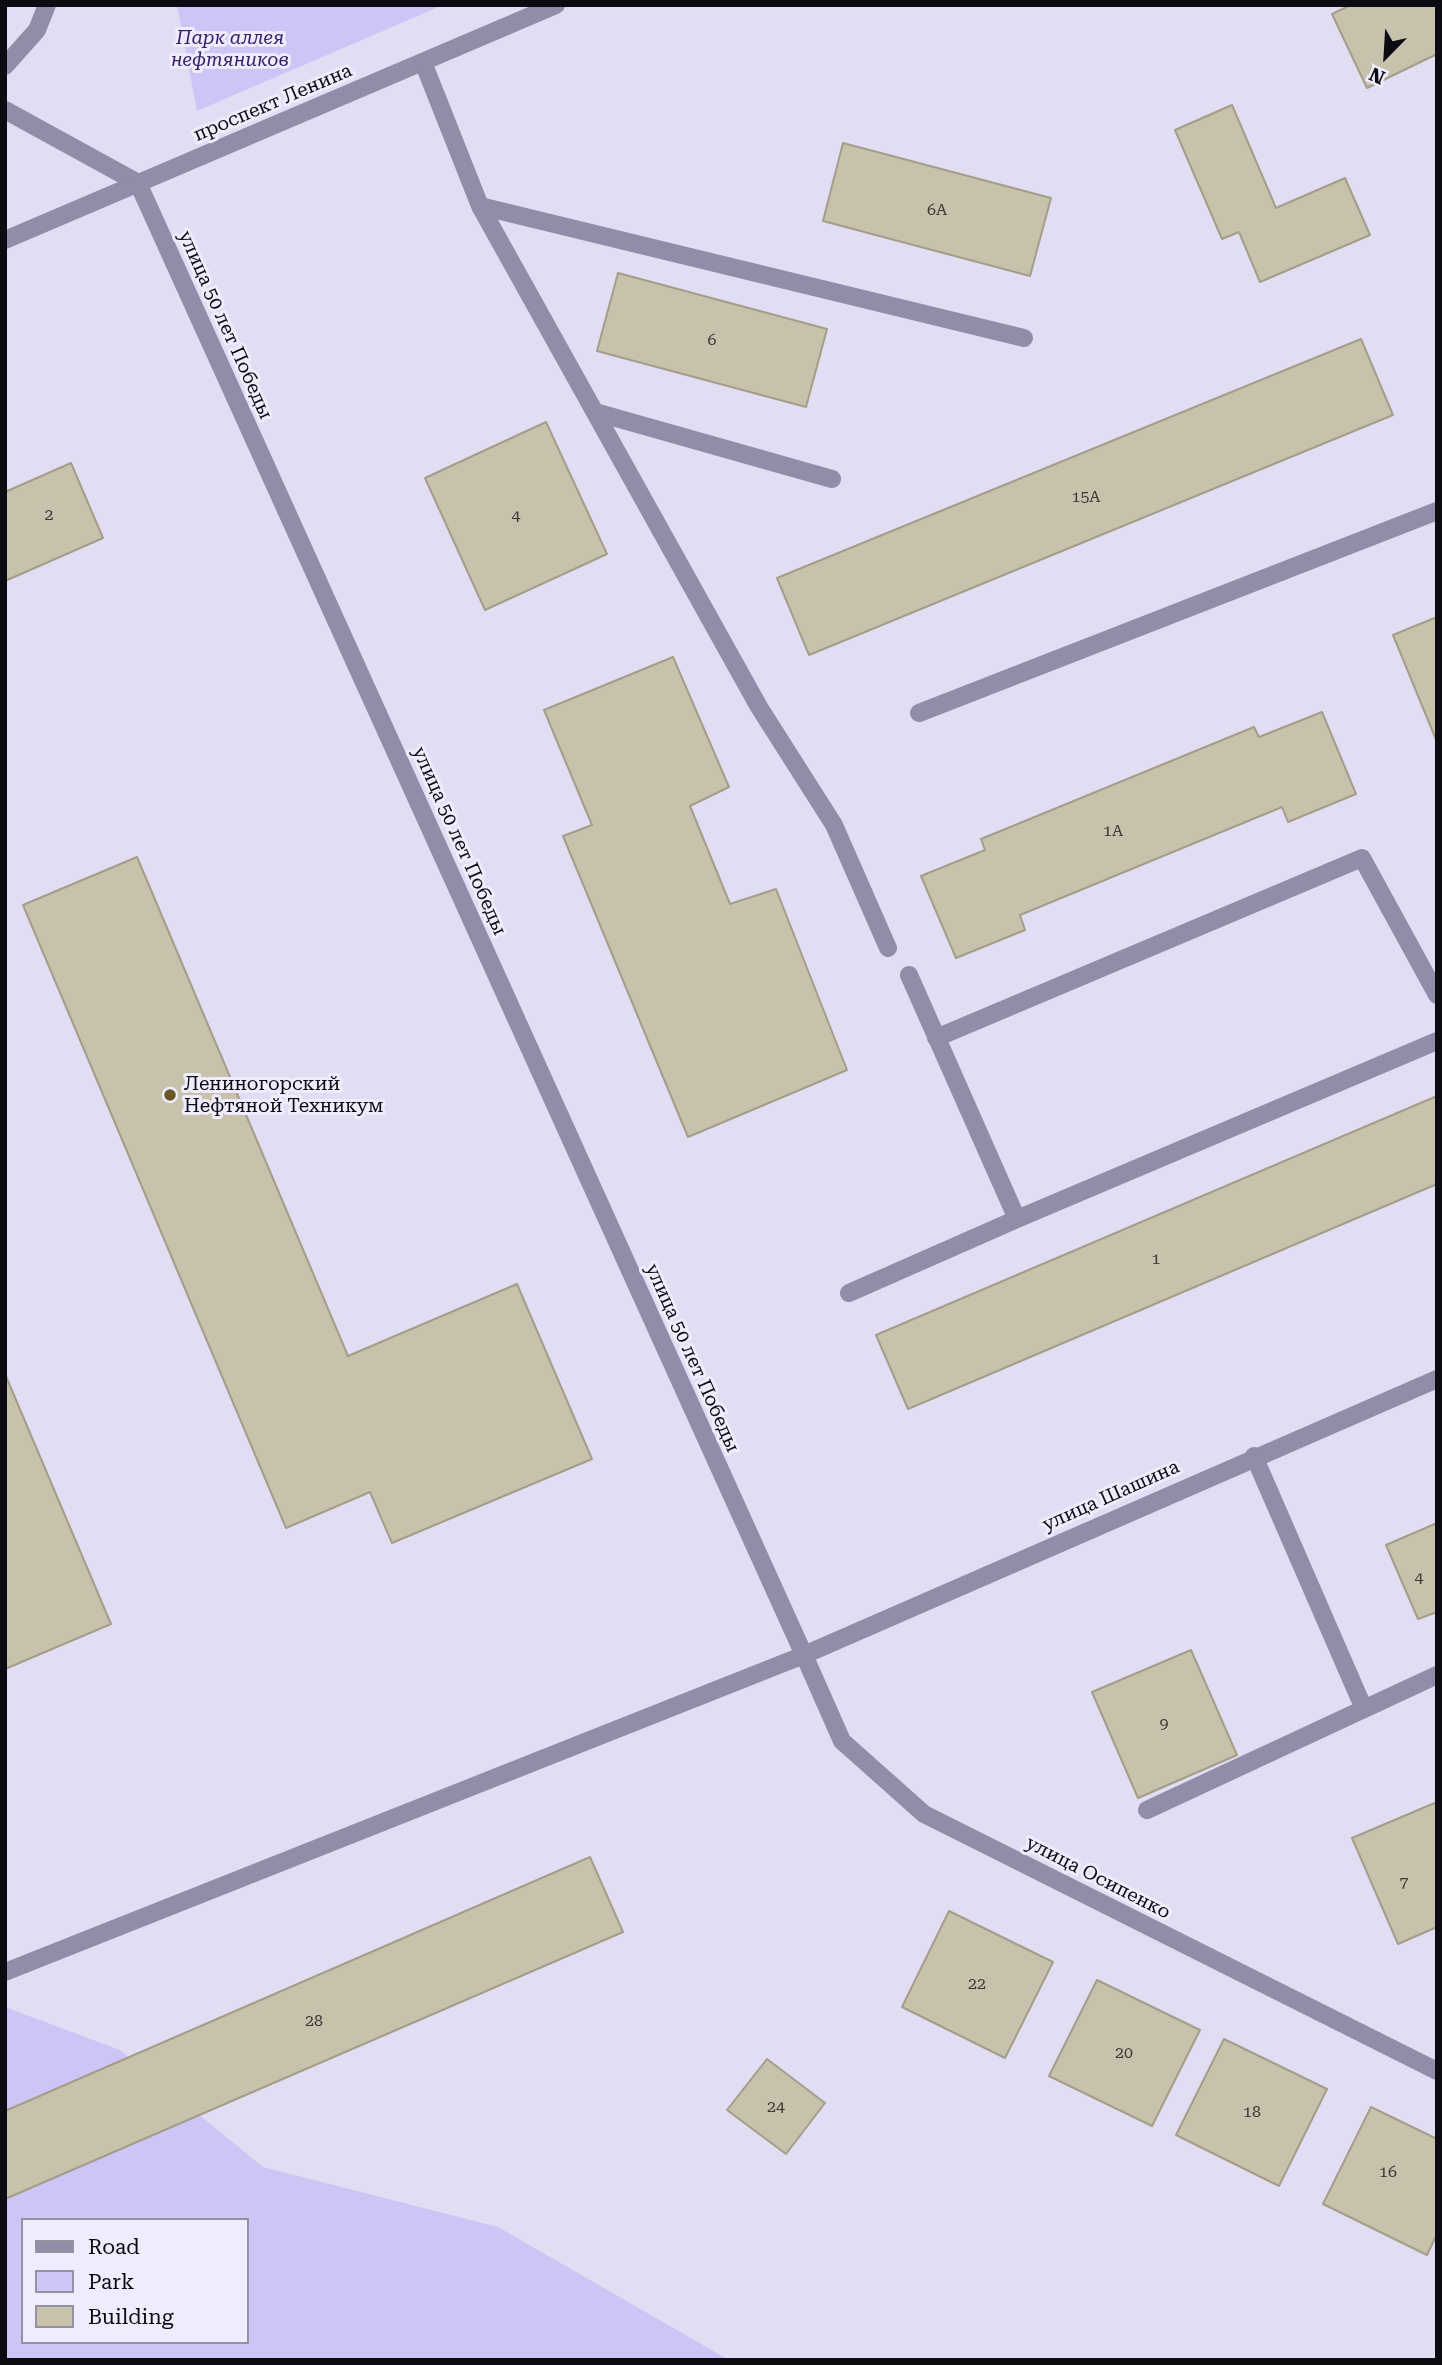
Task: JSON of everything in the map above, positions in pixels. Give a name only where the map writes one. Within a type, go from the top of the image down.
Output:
[{"type":"street","points":[[5,66],[37,30],[47,5]]},
{"type":"street","name":"проспект Ленина","points":[[5,240],[556,5]]},
{"type":"street","points":[[423,62],[481,206],[759,707],[834,825],[888,948]]},
{"type":"street","points":[[5,110],[138,183]]},
{"type":"street","name":"улица 50 лет Победы","points":[[138,183],[804,1655]]},
{"type":"street","points":[[481,206],[1024,338]]},
{"type":"street","points":[[594,412],[832,479]]},
{"type":"street","points":[[919,713],[1437,511]]},
{"type":"street","points":[[936,1038],[1362,858],[1437,995]]},
{"type":"street","points":[[909,975],[1017,1219]]},
{"type":"street","points":[[849,1293],[1437,1041]]},
{"type":"street","name":"улица Шашина","points":[[5,1972],[804,1655],[1254,1456],[1437,1379]]},
{"type":"street","points":[[1254,1456],[1364,1709]]},
{"type":"street","name":"улица Осипенко","points":[[804,1655],[842,1741],[924,1814],[1437,2071]]},
{"type":"street","points":[[1147,1810],[1437,1675]]},
{"type":"green space","name":"Парк аллея нефтяников","points":[[177,5],[443,5],[197,111]]},
{"type":"green space","points":[[5,2007],[120,2050],[263,2167],[498,2227],[729,2360],[5,2360]]},
{"type":"building","points":[[1351,5],[1437,5],[1437,54],[1367,88],[1332,14]]},
{"type":"building","points":[[1232,105],[1276,208],[1345,178],[1370,235],[1260,282],[1239,232],[1222,239],[1175,130]]},
{"type":"building","points":[[843,143],[1051,198],[1030,276],[823,221]]},
{"type":"building","points":[[618,273],[827,329],[806,407],[597,351]]},
{"type":"building","points":[[1361,339],[1393,415],[809,655],[777,578]]},
{"type":"building","points":[[546,422],[607,554],[485,610],[425,478]]},
{"type":"building","points":[[71,463],[103,538],[5,581],[5,492]]},
{"type":"building","points":[[1437,617],[1437,742],[1393,635]]},
{"type":"building","points":[[673,657],[729,787],[690,806],[730,904],[776,889],[847,1070],[688,1137],[563,836],[592,825],[544,710]]},
{"type":"building","points":[[1322,712],[1356,794],[1288,822],[1282,807],[1020,915],[1025,930],[956,958],[921,876],[985,850],[981,839],[1254,727],[1259,737]]},
{"type":"building","name":"Лениногорский Нефтяной Техникум","points":[[137,857],[348,1356],[517,1284],[592,1459],[392,1543],[370,1492],[286,1528],[23,905]]},
{"type":"building","points":[[1437,1096],[1437,1184],[908,1409],[876,1335]]},
{"type":"building","points":[[5,1374],[111,1624],[5,1669]]},
{"type":"building","points":[[1437,1523],[1437,1612],[1418,1619],[1386,1545]]},
{"type":"building","points":[[1191,1650],[1237,1755],[1138,1798],[1092,1692]]},
{"type":"building","points":[[1437,1802],[1437,1927],[1398,1944],[1352,1838]]},
{"type":"building","points":[[590,1857],[623,1932],[5,2199],[5,2111]]},
{"type":"building","points":[[949,1911],[1053,1962],[1005,2058],[902,2007]]},
{"type":"building","points":[[1097,1980],[1200,2030],[1152,2126],[1049,2076]]},
{"type":"building","points":[[1224,2039],[1327,2089],[1279,2186],[1176,2135]]},
{"type":"building","points":[[767,2059],[825,2103],[786,2154],[727,2110]]},
{"type":"building","points":[[1371,2107],[1437,2139],[1437,2234],[1427,2255],[1323,2204]]},
{"type":"place","name":"Лениногорский Нефтяной Техникум","points":[[170,1095]]}]
